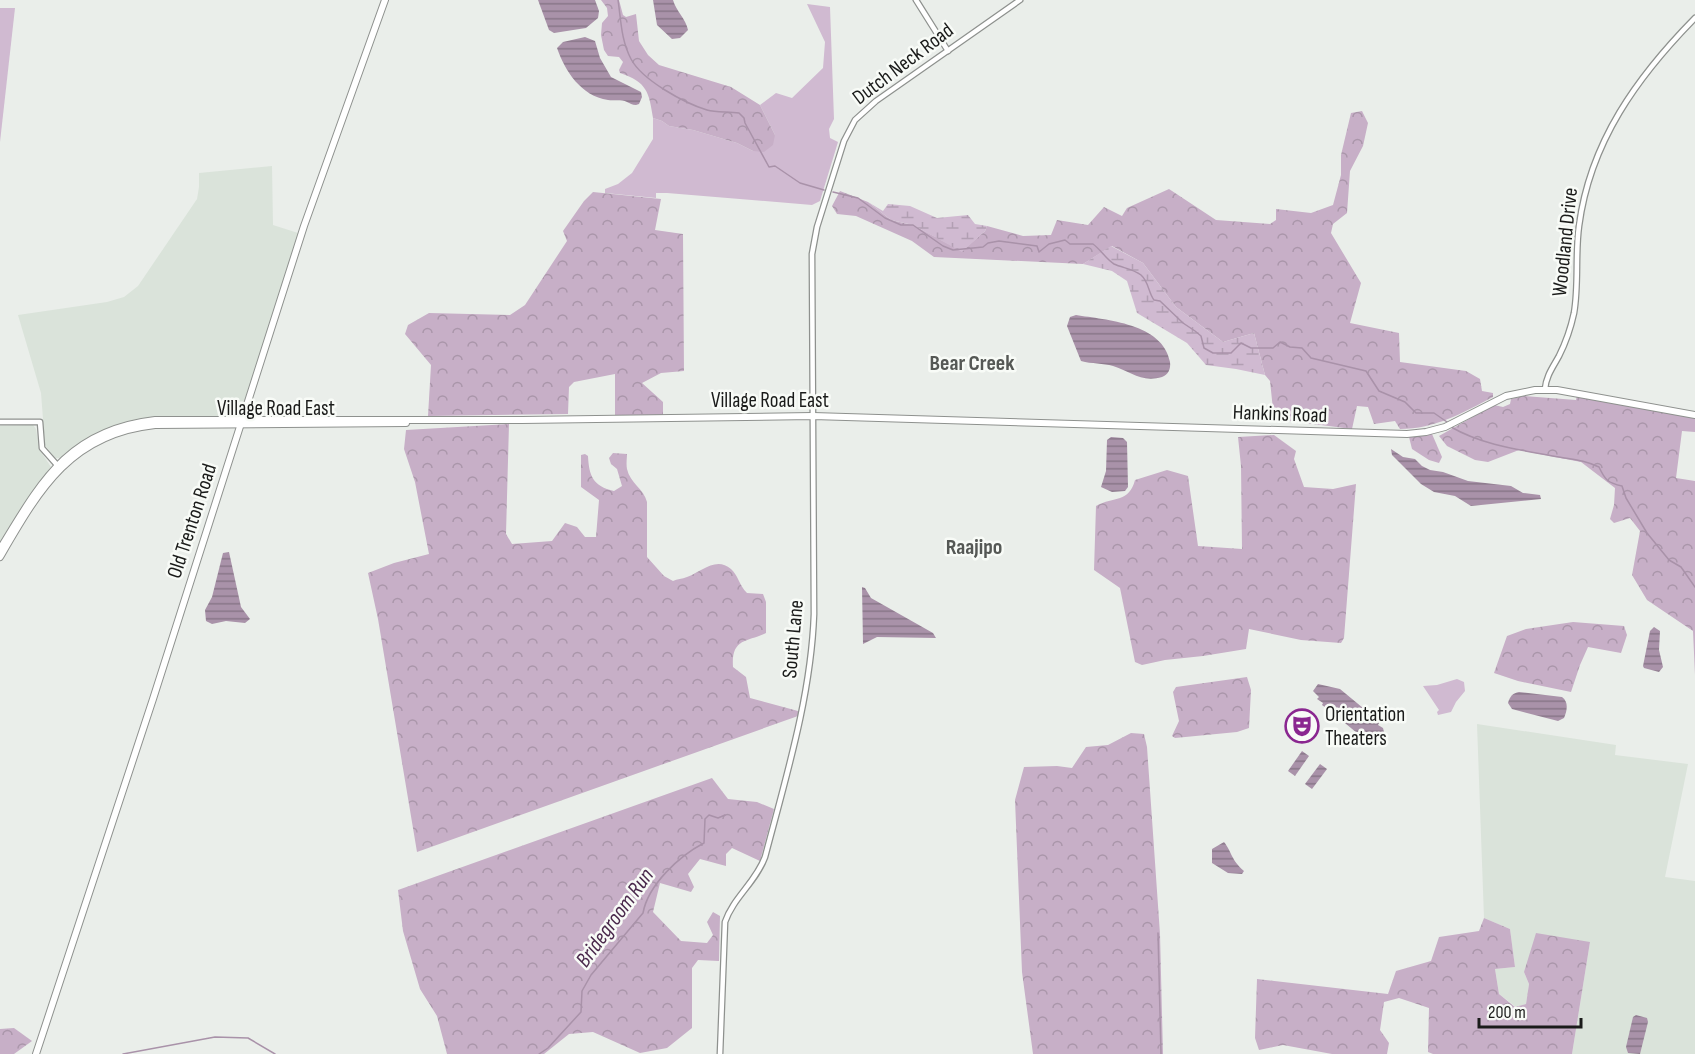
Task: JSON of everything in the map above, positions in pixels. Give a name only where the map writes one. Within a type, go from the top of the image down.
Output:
[{"type":"main road","name":"Old Trenton Road","points":[[36,1053],[325,164],[385,0]]},
{"type":"main road","name":"Hankins Road","points":[[853,417],[1407,434],[1426,432],[1445,426],[1510,394],[1545,389],[1695,415]]},
{"type":"main road","name":"Village Road East","points":[[58,466],[98,442],[136,428],[155,425],[241,423],[326,425],[508,420],[853,417]]},
{"type":"main road","points":[[0,549],[38,488],[58,466]]},
{"type":"main road","points":[[0,557],[58,466]]},
{"type":"street","points":[[916,0],[948,51]]},
{"type":"street","name":"Dutch Neck Road","points":[[822,210],[844,141],[855,120],[876,101],[1020,0]]},
{"type":"street","name":"Woodland Drive","points":[[1545,389],[1546,379],[1563,348],[1572,321],[1576,294],[1579,225],[1586,189],[1597,155],[1611,126],[1639,82],[1660,55],[1695,18]]},
{"type":"street","name":"South Lane","points":[[720,1054],[725,922],[730,910],[760,870],[765,857],[804,701],[814,614],[812,254],[814,236],[822,210]]},
{"type":"street","points":[[0,422],[40,422],[42,448],[58,466]]},
{"type":"shaded area","points":[[538,0],[595,0],[599,11],[598,18],[586,28],[554,33],[549,30]]},
{"type":"shaded area","points":[[653,0],[673,0],[688,30],[680,38],[672,39],[657,25]]},
{"type":"shaded area","points":[[585,37],[595,41],[600,58],[611,77],[641,92],[642,97],[639,104],[598,98],[575,81],[557,48],[563,42]]},
{"type":"shaded area","points":[[272,166],[273,225],[298,233],[262,351],[239,416],[125,424],[104,430],[88,438],[61,458],[55,458],[45,445],[41,393],[18,315],[107,302],[124,297],[138,286],[197,199],[199,173]]},
{"type":"shaded area","points":[[1076,315],[1117,322],[1145,331],[1157,339],[1165,349],[1170,362],[1169,371],[1162,377],[1148,379],[1113,366],[1081,361],[1067,326],[1070,317]]},
{"type":"shaded area","points":[[33,425],[36,429],[39,449],[51,467],[0,545],[0,426]]},
{"type":"shaded area","points":[[1111,437],[1123,438],[1127,442],[1128,487],[1125,491],[1112,492],[1101,487],[1106,471],[1107,440]]},
{"type":"shaded area","points":[[1391,449],[1403,457],[1415,459],[1430,470],[1468,481],[1511,486],[1523,493],[1540,495],[1541,499],[1471,506],[1455,496],[1434,492],[1421,484],[1392,455]]},
{"type":"shaded area","points":[[229,552],[241,607],[250,619],[245,623],[226,621],[212,624],[206,621],[205,610],[212,597],[223,553]]},
{"type":"shaded area","points":[[862,587],[871,598],[933,633],[936,638],[877,637],[863,644]]},
{"type":"shaded area","points":[[1654,627],[1660,631],[1659,650],[1663,667],[1659,672],[1643,666],[1650,631]]},
{"type":"shaded area","points":[[1318,684],[1340,689],[1363,708],[1365,707],[1376,717],[1378,725],[1383,728],[1384,732],[1379,738],[1357,733],[1334,714],[1325,710],[1323,703],[1317,699],[1319,697],[1313,691]]},
{"type":"shaded area","points":[[1519,692],[1562,697],[1567,710],[1564,718],[1558,721],[1512,709],[1508,703],[1512,695]]},
{"type":"shaded area","points":[[1477,724],[1616,745],[1615,755],[1688,764],[1665,877],[1695,881],[1695,1054],[1572,1054],[1590,942],[1524,972],[1529,984],[1526,1004],[1516,1007],[1499,994],[1495,969],[1515,967],[1510,929],[1484,918]]},
{"type":"shaded area","points":[[1302,751],[1309,756],[1295,776],[1288,771]]},
{"type":"shaded area","points":[[1320,764],[1327,769],[1312,789],[1305,784]]},
{"type":"shaded area","points":[[1224,842],[1244,871],[1242,874],[1228,873],[1212,863],[1212,849]]},
{"type":"shaded area","points":[[1636,1015],[1647,1018],[1648,1022],[1640,1054],[1628,1053],[1626,1047],[1633,1017]]},
{"type":"green space","points":[[601,0],[619,0],[623,15],[626,17],[636,14],[639,41],[648,55],[659,65],[731,87],[760,105],[775,135],[773,145],[764,152],[753,151],[737,143],[693,130],[669,126],[653,118],[645,89],[636,80],[620,73],[623,62],[619,57],[608,56],[604,50],[601,35],[602,23],[608,16],[607,8]]},
{"type":"green space","points":[[807,4],[830,7],[834,119],[829,129],[830,138],[838,142],[820,201],[812,205],[667,193],[656,193],[656,198],[605,193],[605,189],[618,184],[632,173],[653,139],[653,118],[669,126],[693,130],[737,143],[753,151],[775,135],[760,105],[776,93],[792,98],[823,68],[825,42]]},
{"type":"green space","points":[[0,8],[15,8],[0,142]]},
{"type":"green space","points":[[1362,111],[1368,123],[1363,146],[1350,171],[1347,213],[1333,224],[1331,233],[1361,283],[1350,323],[1399,333],[1400,362],[1466,371],[1480,379],[1482,391],[1493,393],[1493,397],[1470,409],[1425,426],[1400,429],[1395,421],[1374,424],[1368,407],[1357,406],[1352,429],[1274,419],[1270,381],[1265,375],[1254,333],[1223,342],[1176,307],[1143,263],[1112,246],[1083,264],[934,257],[912,241],[856,216],[837,214],[832,206],[840,191],[868,202],[891,220],[913,225],[962,251],[985,231],[987,226],[1023,236],[1051,235],[1057,220],[1088,225],[1104,207],[1122,216],[1127,208],[1169,189],[1216,220],[1270,224],[1276,220],[1276,209],[1311,213],[1333,205],[1341,175],[1341,155],[1351,113]]},
{"type":"green space","points":[[593,192],[661,199],[655,230],[683,234],[684,371],[661,373],[642,383],[663,402],[663,415],[615,416],[615,374],[574,382],[569,387],[568,414],[428,416],[431,365],[405,334],[408,325],[429,313],[510,315],[525,305],[567,241],[563,231]]},
{"type":"green space","points":[[868,202],[883,211],[888,204],[910,206],[937,218],[968,215],[975,224],[987,226],[985,231],[962,252],[913,225],[891,220]]},
{"type":"green space","points":[[1111,246],[1143,263],[1176,307],[1223,342],[1254,333],[1265,375],[1206,365],[1187,343],[1137,313],[1127,281],[1112,271],[1083,264]]},
{"type":"green space","points":[[1577,394],[1695,415],[1695,432],[1682,431],[1676,478],[1695,481],[1695,675],[1693,631],[1647,600],[1632,575],[1640,531],[1630,518],[1614,523],[1610,519],[1615,488],[1581,462],[1519,450],[1488,462],[1475,460],[1447,446],[1439,436],[1494,405],[1503,407],[1510,404],[1511,399],[1524,396],[1576,400]]},
{"type":"green space","points":[[509,424],[506,534],[512,544],[552,541],[565,523],[577,527],[585,537],[596,537],[599,500],[581,487],[581,455],[588,456],[591,475],[597,483],[614,491],[622,486],[617,469],[611,464],[609,458],[613,453],[627,454],[629,474],[647,502],[647,557],[664,576],[673,581],[714,564],[725,565],[733,571],[747,593],[763,594],[766,602],[766,633],[742,642],[738,646],[733,658],[733,667],[746,677],[750,698],[798,711],[798,716],[417,852],[378,619],[368,573],[394,563],[429,554],[415,482],[404,449],[406,430]]},
{"type":"green space","points":[[1432,434],[1442,457],[1439,463],[1429,460],[1412,449],[1409,437]]},
{"type":"green space","points":[[1274,435],[1296,451],[1294,459],[1304,487],[1333,489],[1356,484],[1344,638],[1341,643],[1301,640],[1249,629],[1246,649],[1142,665],[1135,662],[1120,588],[1094,570],[1096,506],[1125,496],[1135,480],[1167,470],[1188,476],[1198,546],[1242,549],[1241,466],[1238,437]]},
{"type":"green space","points":[[1573,622],[1624,626],[1627,635],[1621,653],[1588,647],[1571,692],[1518,681],[1494,673],[1507,636],[1526,629]]},
{"type":"green space","points":[[1247,677],[1251,690],[1249,728],[1237,732],[1175,738],[1172,736],[1179,721],[1173,692],[1176,687]]},
{"type":"green space","points":[[1457,679],[1464,682],[1465,691],[1451,712],[1438,715],[1439,710],[1423,686],[1437,685]]},
{"type":"green space","points":[[1131,733],[1144,734],[1147,747],[1160,934],[1163,1054],[1033,1054],[1022,972],[1015,800],[1024,767],[1072,768],[1086,747],[1108,745]]},
{"type":"green space","points":[[712,778],[728,799],[757,802],[774,809],[760,861],[732,848],[726,854],[726,866],[700,859],[688,874],[694,887],[691,892],[660,883],[653,912],[681,941],[707,943],[713,935],[707,922],[713,912],[720,916],[719,961],[698,960],[692,968],[692,1028],[667,1048],[640,1053],[593,1032],[569,1034],[544,1054],[447,1054],[437,1016],[420,989],[403,931],[398,890]]},
{"type":"green space","points":[[1484,918],[1510,929],[1515,967],[1495,969],[1499,994],[1515,1007],[1526,1004],[1529,984],[1524,972],[1536,933],[1590,942],[1572,1054],[1433,1054],[1428,1052],[1429,1008],[1399,998],[1384,1002],[1380,1030],[1389,1043],[1387,1054],[1332,1054],[1283,1045],[1259,1050],[1255,1038],[1257,979],[1388,994],[1396,971],[1431,961],[1439,937],[1479,931]]},
{"type":"green space","points":[[14,1028],[32,1041],[14,1054],[0,1054],[0,1029]]},
{"type":"waterway","points":[[618,0],[625,45],[636,67],[644,75],[665,90],[698,107],[711,111],[739,113],[744,118],[769,167],[775,166],[800,183],[824,190]]},
{"type":"waterway","points":[[833,192],[858,198],[885,218],[901,225],[913,225],[943,246],[953,250],[983,247],[988,243],[999,241],[1037,246],[1039,252],[1049,244],[1065,240],[1070,244],[1093,244],[1114,264],[1141,275],[1154,300],[1160,301],[1201,336],[1204,348],[1213,353],[1231,353],[1241,343],[1251,348],[1273,348],[1280,342],[1290,347],[1302,348],[1311,358],[1366,371],[1379,391],[1405,402],[1416,413],[1434,413],[1447,422]]},
{"type":"waterway","points":[[1451,427],[1490,443],[1599,467],[1608,480],[1622,486],[1626,498],[1647,533],[1669,560],[1681,567],[1695,587]]},
{"type":"waterway","name":"Bridegroom Run","points":[[539,1054],[548,1048],[581,1012],[582,991],[591,975],[643,913],[646,902],[658,882],[675,863],[704,843],[705,819],[709,815],[718,818],[725,815]]},
{"type":"waterway","points":[[1158,933],[1161,1054]]},
{"type":"waterway","name":"Bridegroom Run","points":[[123,1054],[215,1037],[248,1038],[275,1054]]},
{"type":"place","name":"Orientation Theaters","points":[[1302,726]]},
{"type":"district","name":"Bear Creek","points":[[972,363]]},
{"type":"district","name":"Raajipo","points":[[974,547]]}]
